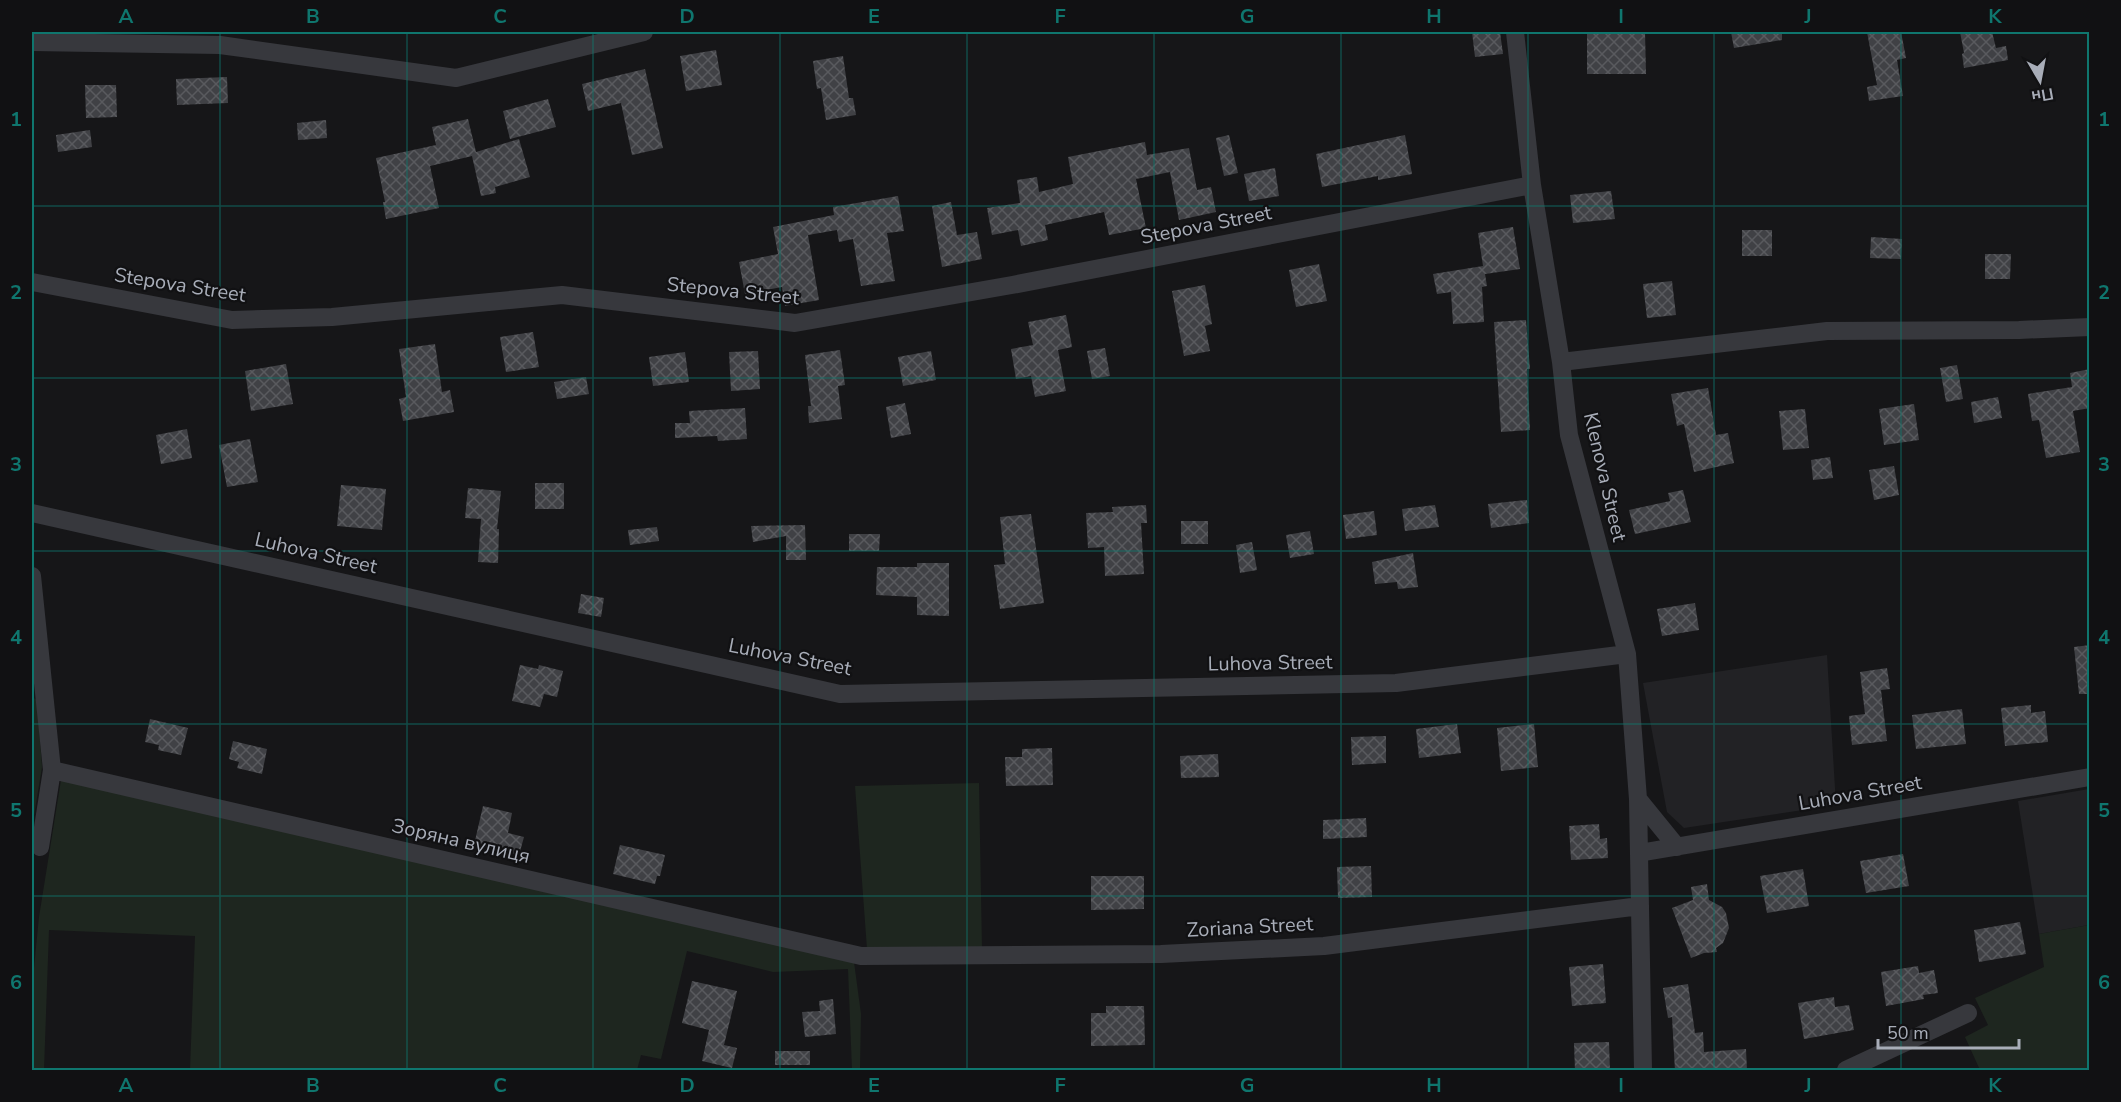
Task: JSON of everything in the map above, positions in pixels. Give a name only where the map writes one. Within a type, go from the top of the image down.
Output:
[{"type":"street","points":[[32,42],[220,45],[456,78],[644,32]]},
{"type":"street","name":"Klenova Street","points":[[1515,32],[1532,185],[1561,362],[1569,435],[1627,654],[1638,799],[1643,1071]]},
{"type":"street","name":"Stepova Street","points":[[32,282],[232,320],[332,318],[562,295],[795,323],[1012,285],[1532,185]]},
{"type":"street","points":[[1561,362],[1827,332],[2090,327]]},
{"type":"street","name":"Luhova Street","points":[[32,513],[840,694],[1396,682],[1627,654]]},
{"type":"street","points":[[32,576],[52,770],[40,847]]},
{"type":"street","name":"Zoriana Street","points":[[52,770],[861,956],[1161,954],[1324,946],[1640,906]]},
{"type":"street","name":"Luhova Street","points":[[1639,853],[2090,777]]},
{"type":"street","points":[[1638,799],[1677,846]]},
{"type":"street","points":[[1846,1071],[1968,1013]]},
{"type":"shaded area","points":[[1827,655],[1836,805],[1684,828],[1667,812],[1643,683]]},
{"type":"shaded area","points":[[32,697],[37,700],[42,767],[32,828]]},
{"type":"shaded area","points":[[61,780],[854,962],[861,1014],[860,1070],[852,1070],[848,969],[773,972],[687,951],[661,1059],[641,1055],[637,1070],[190,1070],[195,936],[49,930],[44,1070],[32,1070],[32,988],[39,917]]},
{"type":"shaded area","points":[[979,783],[982,949],[867,949],[855,786]]},
{"type":"shaded area","points":[[2089,789],[2089,925],[2039,934],[2018,801]]},
{"type":"shaded area","points":[[2089,925],[2089,1070],[1980,1070],[1965,1037],[1988,1025],[1975,998],[2044,967],[2039,934]]},
{"type":"building","points":[[1472,32],[1500,32],[1503,54],[1475,57]]},
{"type":"building","points":[[1587,32],[1645,32],[1646,74],[1587,74]]},
{"type":"building","points":[[1731,32],[1782,32],[1782,40],[1734,48]]},
{"type":"building","points":[[1867,32],[1901,32],[1906,58],[1897,60],[1903,96],[1869,101],[1867,87],[1877,85]]},
{"type":"building","points":[[1960,32],[1992,32],[1996,48],[2006,46],[2008,60],[1964,68]]},
{"type":"building","points":[[716,50],[722,85],[686,91],[680,56]]},
{"type":"building","points":[[843,56],[849,98],[853,98],[856,115],[826,120],[821,88],[817,89],[813,61]]},
{"type":"building","points":[[645,69],[663,148],[632,155],[621,103],[588,111],[582,84]]},
{"type":"building","points":[[227,77],[228,103],[177,105],[176,79]]},
{"type":"building","points":[[85,85],[116,85],[117,117],[86,118]]},
{"type":"building","points":[[548,99],[556,127],[510,139],[503,111]]},
{"type":"building","points":[[468,119],[476,152],[519,139],[530,177],[495,187],[496,193],[481,196],[472,156],[430,166],[439,208],[386,219],[376,158],[436,145],[432,127]]},
{"type":"building","points":[[326,120],[327,138],[298,140],[297,123]]},
{"type":"building","points":[[90,130],[92,147],[58,152],[56,135]]},
{"type":"building","points":[[1229,135],[1238,173],[1224,176],[1216,138]]},
{"type":"building","points":[[1405,135],[1412,174],[1378,180],[1378,176],[1322,187],[1316,154]]},
{"type":"building","points":[[1145,142],[1147,155],[1189,148],[1197,190],[1211,187],[1216,212],[1179,220],[1170,172],[1136,179],[1146,228],[1109,235],[1104,212],[1045,225],[1048,240],[1021,246],[1018,230],[992,235],[987,208],[1020,203],[1017,180],[1037,177],[1039,192],[1073,184],[1068,157]]},
{"type":"building","points":[[1275,168],[1279,196],[1249,201],[1244,174]]},
{"type":"building","points":[[1611,191],[1615,219],[1573,223],[1570,195]]},
{"type":"building","points":[[898,196],[904,231],[887,233],[895,281],[861,286],[853,239],[839,242],[837,230],[808,235],[819,300],[785,306],[782,287],[745,294],[739,262],[778,254],[773,227],[834,215],[833,207]]},
{"type":"building","points":[[951,202],[957,235],[977,232],[982,259],[942,267],[932,206]]},
{"type":"building","points":[[1513,227],[1520,269],[1485,274],[1487,286],[1482,287],[1484,322],[1453,324],[1451,292],[1437,294],[1433,274],[1483,266],[1478,233]]},
{"type":"building","points":[[1742,230],[1772,230],[1772,256],[1742,256]]},
{"type":"building","points":[[1871,237],[1902,239],[1901,259],[1870,258]]},
{"type":"building","points":[[1985,254],[2011,254],[2010,279],[1985,279]]},
{"type":"building","points":[[1319,264],[1327,301],[1296,307],[1289,270]]},
{"type":"building","points":[[1672,281],[1676,315],[1647,318],[1643,284]]},
{"type":"building","points":[[1205,285],[1212,324],[1205,326],[1210,351],[1184,356],[1172,291]]},
{"type":"building","points":[[1066,315],[1072,347],[1058,350],[1066,391],[1035,397],[1031,376],[1016,379],[1011,349],[1033,345],[1028,322]]},
{"type":"building","points":[[1526,320],[1530,369],[1527,369],[1530,430],[1501,432],[1494,322]]},
{"type":"building","points":[[533,332],[539,367],[506,372],[500,337]]},
{"type":"building","points":[[435,344],[442,392],[450,390],[454,412],[403,421],[399,399],[406,397],[399,349]]},
{"type":"building","points":[[1105,348],[1110,376],[1092,379],[1087,351]]},
{"type":"building","points":[[840,350],[845,385],[838,386],[842,419],[809,423],[808,406],[811,406],[805,355]]},
{"type":"building","points":[[758,351],[760,389],[731,391],[729,352]]},
{"type":"building","points":[[931,351],[936,380],[903,386],[898,357]]},
{"type":"building","points":[[685,352],[689,382],[653,386],[649,357]]},
{"type":"building","points":[[286,364],[293,404],[251,411],[245,371]]},
{"type":"building","points":[[1957,365],[1963,399],[1946,402],[1940,368]]},
{"type":"building","points":[[2090,369],[2090,408],[2073,411],[2080,452],[2046,458],[2039,420],[2032,421],[2028,394],[2072,387],[2070,373]]},
{"type":"building","points":[[586,377],[589,394],[557,399],[554,382]]},
{"type":"building","points":[[1708,388],[1716,435],[1728,433],[1734,463],[1694,472],[1684,424],[1677,426],[1671,394]]},
{"type":"building","points":[[1998,397],[2002,418],[1974,423],[1971,402]]},
{"type":"building","points":[[905,403],[911,434],[891,438],[886,407]]},
{"type":"building","points":[[1914,404],[1919,440],[1884,445],[1879,409]]},
{"type":"building","points":[[745,408],[747,439],[718,441],[717,436],[675,438],[675,423],[690,423],[689,411]]},
{"type":"building","points":[[1805,409],[1809,448],[1783,450],[1779,411]]},
{"type":"building","points":[[187,429],[192,458],[161,464],[156,435]]},
{"type":"building","points":[[250,439],[258,482],[227,487],[219,445]]},
{"type":"building","points":[[1830,457],[1833,478],[1813,480],[1811,460]]},
{"type":"building","points":[[1894,466],[1899,495],[1874,500],[1869,470]]},
{"type":"building","points":[[535,483],[564,483],[564,509],[535,509]]},
{"type":"building","points":[[341,485],[386,489],[382,530],[337,526]]},
{"type":"building","points":[[468,488],[501,491],[497,529],[499,529],[498,563],[478,562],[481,519],[465,518]]},
{"type":"building","points":[[1683,490],[1691,522],[1635,534],[1629,510],[1670,501],[1668,493]]},
{"type":"building","points":[[1527,500],[1529,523],[1491,528],[1488,504]]},
{"type":"building","points":[[1146,505],[1147,523],[1141,523],[1144,574],[1105,576],[1104,547],[1088,548],[1086,513],[1113,512],[1112,507]]},
{"type":"building","points":[[1435,505],[1439,527],[1405,531],[1402,509]]},
{"type":"building","points":[[1374,511],[1377,535],[1346,539],[1343,515]]},
{"type":"building","points":[[1031,514],[1044,603],[1000,609],[994,565],[1005,564],[1000,517]]},
{"type":"building","points":[[1181,521],[1208,521],[1208,544],[1181,544]]},
{"type":"building","points":[[805,525],[806,560],[786,560],[786,536],[753,542],[751,526]]},
{"type":"building","points":[[657,527],[659,541],[630,545],[628,530]]},
{"type":"building","points":[[1310,531],[1314,554],[1290,558],[1286,535]]},
{"type":"building","points":[[849,534],[880,534],[879,551],[849,551]]},
{"type":"building","points":[[1252,542],[1257,570],[1240,573],[1236,545]]},
{"type":"building","points":[[1413,553],[1418,587],[1398,589],[1397,582],[1375,584],[1372,562]]},
{"type":"building","points":[[917,563],[949,563],[949,616],[917,615],[917,597],[876,595],[877,567],[917,567]]},
{"type":"building","points":[[581,594],[604,598],[601,617],[578,613]]},
{"type":"building","points":[[1695,603],[1699,630],[1662,636],[1657,609]]},
{"type":"building","points":[[2090,645],[2090,694],[2079,694],[2074,647]]},
{"type":"building","points":[[520,665],[538,669],[539,665],[563,671],[557,697],[544,694],[540,707],[512,701]]},
{"type":"building","points":[[1887,668],[1890,689],[1881,690],[1887,741],[1852,745],[1849,716],[1865,714],[1860,672]]},
{"type":"building","points":[[2031,705],[2031,713],[2045,711],[2048,742],[2005,746],[2001,708]]},
{"type":"building","points":[[1962,709],[1966,744],[1916,749],[1912,715]]},
{"type":"building","points":[[150,719],[188,728],[181,755],[158,750],[159,745],[145,742]]},
{"type":"building","points":[[1457,724],[1461,753],[1419,758],[1416,729]]},
{"type":"building","points":[[1534,724],[1538,767],[1501,771],[1497,728]]},
{"type":"building","points":[[1386,736],[1386,763],[1352,765],[1351,737]]},
{"type":"building","points":[[233,741],[267,749],[262,774],[237,768],[239,762],[229,759]]},
{"type":"building","points":[[1052,748],[1053,785],[1006,786],[1005,757],[1022,757],[1022,749]]},
{"type":"building","points":[[1218,754],[1219,777],[1181,778],[1180,756]]},
{"type":"building","points":[[483,806],[512,813],[508,833],[524,837],[519,855],[474,845]]},
{"type":"building","points":[[1366,818],[1367,837],[1323,839],[1323,820]]},
{"type":"building","points":[[1599,824],[1600,839],[1607,838],[1608,858],[1571,860],[1569,826]]},
{"type":"building","points":[[620,845],[665,855],[660,876],[657,876],[655,884],[613,874]]},
{"type":"building","points":[[1903,854],[1909,886],[1866,893],[1860,861]]},
{"type":"building","points":[[1371,866],[1372,897],[1338,898],[1337,867]]},
{"type":"building","points":[[1803,869],[1809,906],[1767,913],[1760,876]]},
{"type":"building","points":[[1091,876],[1144,876],[1144,909],[1091,910]]},
{"type":"building","points":[[1707,884],[1709,900],[1722,907],[1726,913],[1729,928],[1723,943],[1716,948],[1717,952],[1704,953],[1691,958],[1672,908],[1693,900],[1691,887]]},
{"type":"building","points":[[2020,922],[2026,954],[1979,962],[1974,930]]},
{"type":"building","points":[[1603,964],[1606,1003],[1572,1006],[1569,967]]},
{"type":"building","points":[[1918,966],[1919,973],[1934,970],[1938,993],[1923,995],[1924,999],[1886,1006],[1881,972]]},
{"type":"building","points":[[692,981],[737,991],[724,1045],[737,1048],[732,1068],[702,1061],[709,1030],[682,1023]]},
{"type":"building","points":[[1688,984],[1695,1033],[1703,1032],[1704,1052],[1746,1049],[1747,1071],[1675,1071],[1672,1017],[1668,1018],[1663,988]]},
{"type":"building","points":[[1834,997],[1835,1007],[1849,1005],[1854,1030],[1804,1039],[1798,1003]]},
{"type":"building","points":[[833,999],[836,1034],[805,1037],[802,1012],[820,1011],[819,1001]]},
{"type":"building","points":[[1106,1006],[1144,1006],[1145,1045],[1091,1046],[1091,1013],[1106,1013]]},
{"type":"building","points":[[1609,1042],[1610,1071],[1575,1071],[1574,1043]]},
{"type":"building","points":[[775,1051],[810,1051],[810,1065],[775,1065]]}]
